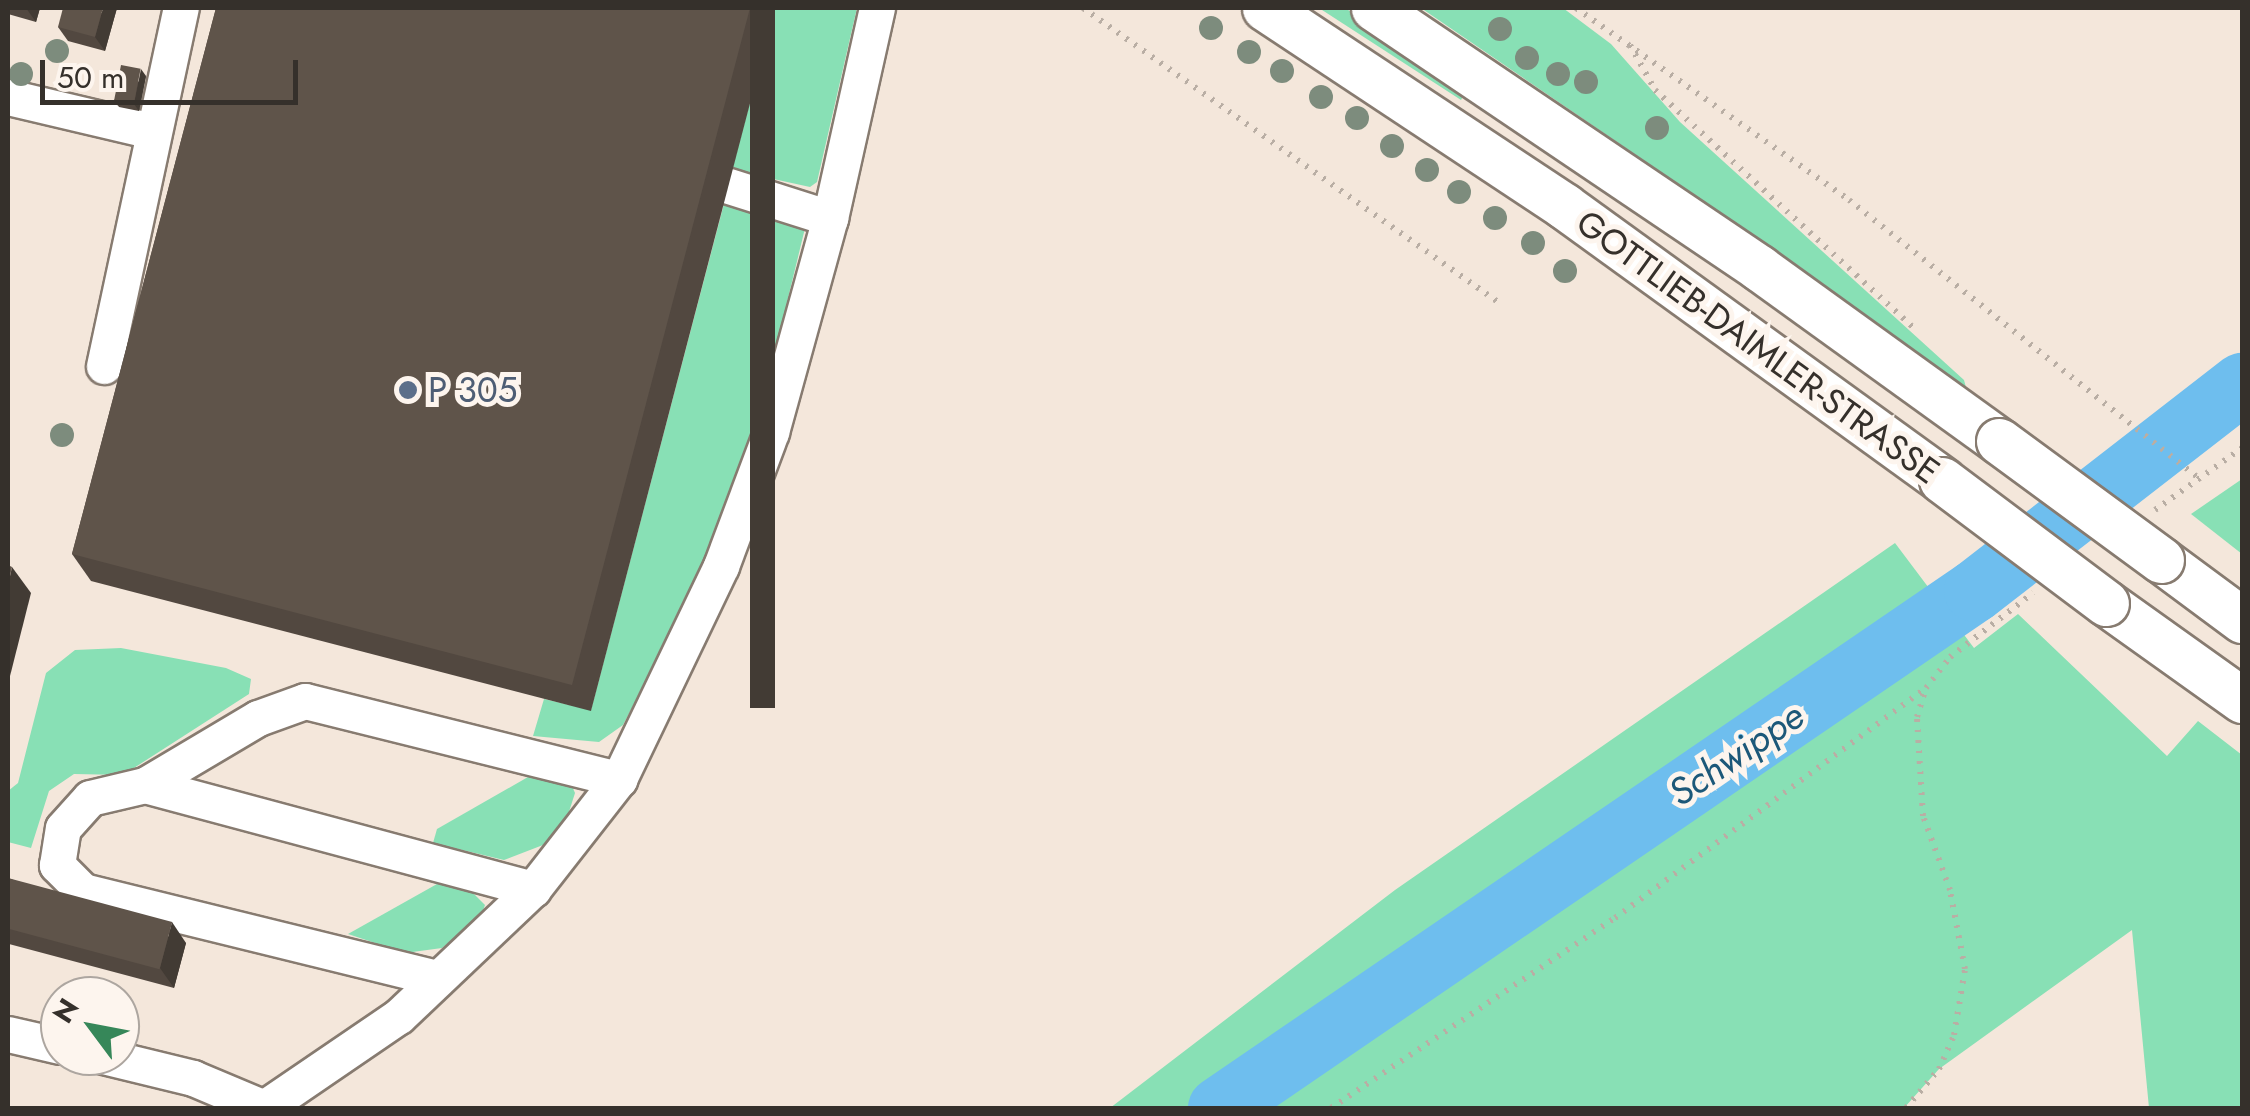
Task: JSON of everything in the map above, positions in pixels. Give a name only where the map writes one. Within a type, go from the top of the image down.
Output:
[{"type":"main road","name":"GOTTLIEB-DAIMLER-STRASSE","points":[[1264,8],[1564,206],[2242,700]]},
{"type":"main road","name":"GOTTLIEB-DAIMLER-STRASSE","points":[[1374,8],[1759,268],[2242,620]]},
{"type":"lane","points":[[104,366],[181,8]]},
{"type":"lane","points":[[140,1065],[193,1078],[264,1108],[400,1016],[533,889],[619,779],[720,566],[770,432],[830,218],[877,8]]},
{"type":"lane","points":[[8,97],[152,131]]},
{"type":"lane","points":[[728,186],[830,218]]},
{"type":"lane","points":[[437,978],[83,891],[56,864],[63,828],[90,798],[145,785],[258,718],[305,701],[619,779]]},
{"type":"lane","points":[[145,785],[533,889]]},
{"type":"lane","points":[[8,1034],[40,1041]]},
{"type":"path","points":[[1083,8],[1498,302]]},
{"type":"path","points":[[1576,8],[1849,200],[2116,407],[2199,478]]},
{"type":"path","points":[[1630,45],[1655,90],[1918,332]]},
{"type":"path","points":[[2148,514],[2242,448]]},
{"type":"path","points":[[1331,1108],[1615,918],[1926,688],[1950,657],[2039,590]]},
{"type":"path","points":[[1906,1108],[1939,1069],[1954,1035],[1964,969],[1950,890],[1923,816],[1915,749],[1926,688]]},
{"type":"green space","points":[[775,8],[857,8],[817,182],[810,187],[732,170]]},
{"type":"green space","points":[[1319,8],[1345,8],[1468,87],[1461,100]]},
{"type":"green space","points":[[1421,8],[1563,8],[1611,44],[1680,122],[1964,380],[1967,391],[1797,265]]},
{"type":"green space","points":[[725,200],[807,220],[763,401],[689,597],[623,725],[599,742],[533,736],[544,699],[591,710]]},
{"type":"green space","points":[[2242,479],[2242,554],[2191,514]]},
{"type":"green space","points":[[1895,543],[1974,648],[2018,614],[2167,756],[2198,721],[2242,755],[2242,1108],[2149,1108],[2132,930],[1939,1069],[1904,1108],[1110,1108],[1395,890]]},
{"type":"green space","points":[[121,648],[226,668],[251,679],[249,694],[123,775],[74,774],[49,791],[31,848],[8,842],[8,791],[18,783],[46,673],[75,650]]},
{"type":"green space","points":[[528,777],[572,786],[575,793],[567,818],[543,845],[504,860],[433,843],[437,829]]},
{"type":"green space","points":[[437,884],[469,889],[485,905],[481,916],[442,948],[405,953],[348,934]]},
{"type":"building","points":[[63,8],[103,8],[95,37],[58,27]]},
{"type":"building","name":"P 305","points":[[216,8],[750,8],[572,685],[72,554]]},
{"type":"building","points":[[121,65],[141,69],[134,104],[114,100]]},
{"type":"building","points":[[8,878],[172,922],[160,969],[8,929]]},
{"type":"waterway","name":"Schwippe","points":[[1219,1108],[1975,591],[2242,384]]},
{"type":"place","name":"P 305","points":[[408,390]]}]
